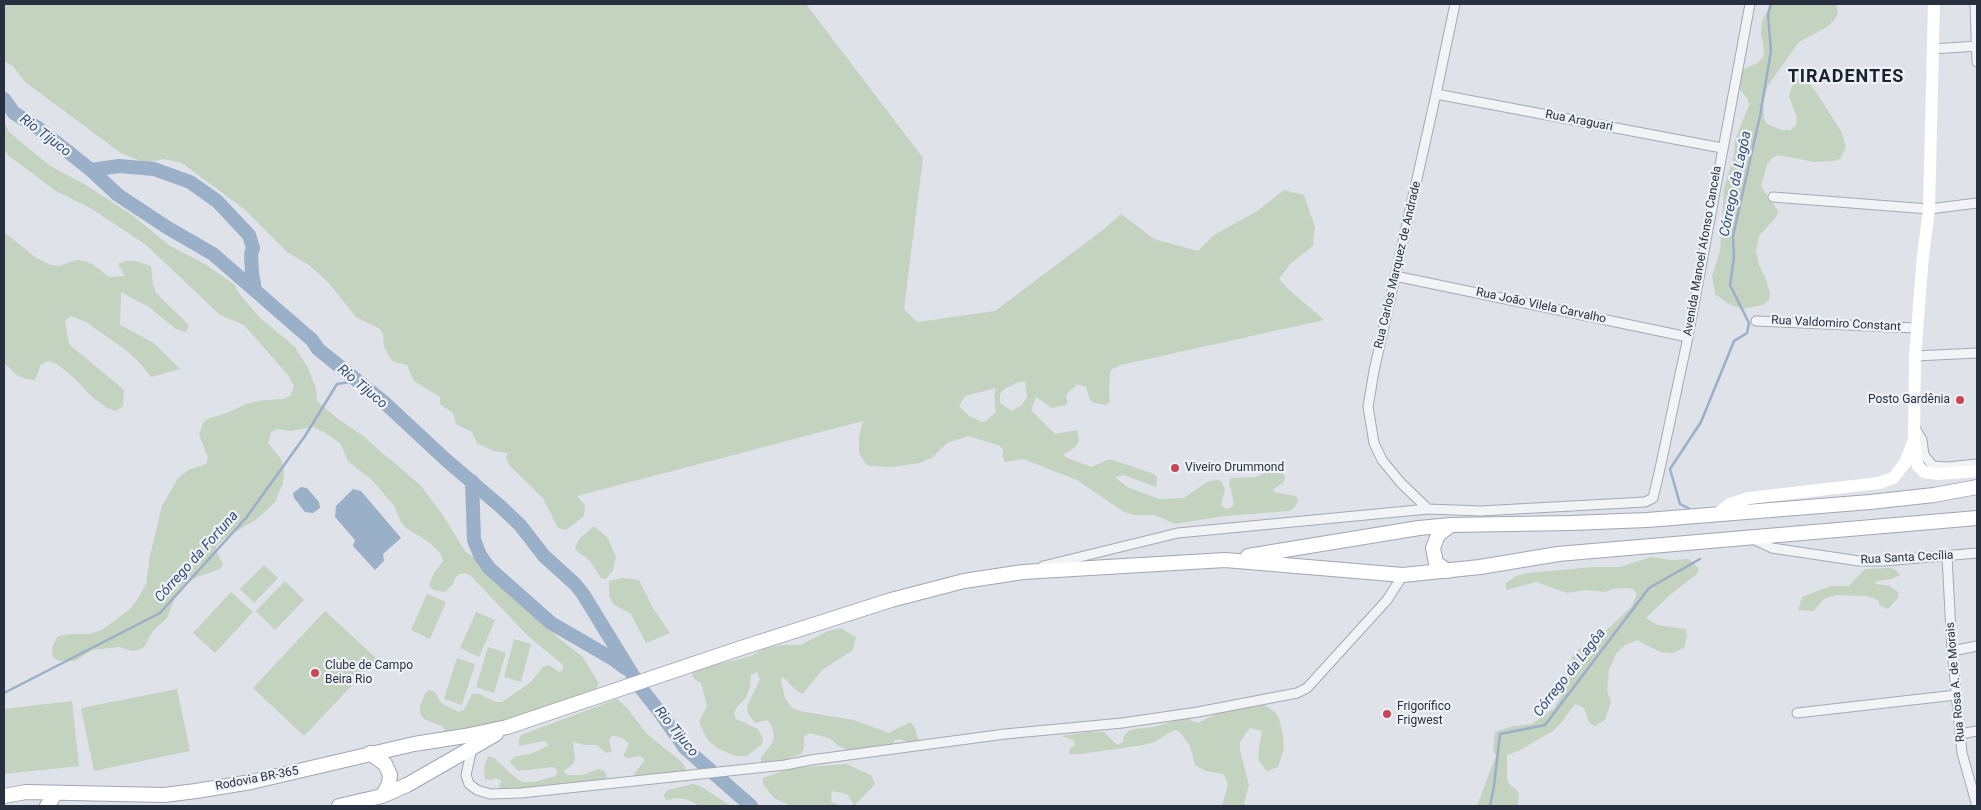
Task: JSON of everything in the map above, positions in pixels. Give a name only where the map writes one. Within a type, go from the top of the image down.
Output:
[{"type":"main road","points":[[1934,4],[1929,209],[1916,328],[1914,434],[1916,459],[1918,466],[1924,472],[1940,474],[1977,471]]},
{"type":"main road","points":[[1717,514],[1730,504],[1749,498],[1879,483],[1893,478],[1905,463],[1914,434]]},
{"type":"main road","points":[[1225,560],[1419,528],[1451,525],[1571,524],[1717,514],[1870,502],[1934,495],[1977,487]]},
{"type":"main road","points":[[1225,560],[1403,575],[1448,571],[1558,554],[1977,518]]},
{"type":"main road","points":[[1448,571],[1436,563],[1434,548],[1438,535],[1451,525]]},
{"type":"main road","name":"Rodovia BR-365","points":[[4,796],[26,792],[164,794],[251,782],[370,753],[507,727],[738,649],[891,600],[964,581],[1023,572],[1225,560]]},
{"type":"main road","name":"Rodovia BR-365","points":[[339,806],[382,796],[407,786],[507,727]]},
{"type":"main road","points":[[370,753],[385,764],[390,775],[389,784],[382,796]]},
{"type":"main road","points":[[46,806],[56,793]]},
{"type":"street","name":"Rua Carlos Marquez de Andrade","points":[[1428,509],[1401,483],[1382,460],[1374,443],[1368,407],[1454,4]]},
{"type":"street","name":"Avenida Manoel Afonso Cancela","points":[[1428,509],[1480,511],[1645,502],[1652,498],[1688,336],[1750,4]]},
{"type":"street","points":[[1975,4],[1977,62]]},
{"type":"street","points":[[1933,49],[1977,46]]},
{"type":"street","name":"Rua Araguari","points":[[1436,94],[1722,148]]},
{"type":"street","points":[[1773,197],[1929,209],[1977,204]]},
{"type":"street","name":"Rua João Vilela Carvalho","points":[[1395,276],[1688,336]]},
{"type":"street","name":"Rua Valdomiro Constant","points":[[1756,321],[1916,328]]},
{"type":"street","points":[[1915,356],[1977,353]]},
{"type":"street","points":[[1914,434],[1922,440],[1924,455],[1933,466],[1947,467],[1977,464]]},
{"type":"street","points":[[1023,572],[1070,558],[1124,548],[1178,533],[1428,509]]},
{"type":"street","name":"Rua Santa Cecília","points":[[1750,538],[1772,548],[1859,561],[1977,553]]},
{"type":"street","name":"Rua Rosa A. de Morais","points":[[1947,556],[1952,651],[1962,753],[1977,806]]},
{"type":"street","points":[[472,748],[466,768],[467,780],[477,790],[490,794],[521,793],[785,765],[995,735],[1122,723],[1198,712],[1297,694],[1319,678],[1350,640],[1387,600],[1403,575]]},
{"type":"street","points":[[1952,651],[1977,646]]},
{"type":"street","points":[[1797,713],[1956,695]]},
{"type":"street","points":[[1960,734],[1977,731]]},
{"type":"green space","points":[[4,4],[806,4],[923,158],[904,309],[917,322],[995,311],[1104,229],[1121,214],[1154,239],[1198,251],[1214,235],[1256,212],[1284,190],[1304,195],[1315,227],[1313,246],[1290,264],[1279,279],[1324,320],[1121,365],[1112,369],[1110,373],[1110,401],[1107,405],[1094,403],[1090,400],[1086,387],[1077,384],[1067,394],[1068,402],[1065,405],[1052,408],[1036,397],[1031,410],[1055,434],[1077,430],[1079,441],[1070,451],[1063,454],[1067,458],[1092,467],[1107,460],[1113,460],[1154,474],[1157,478],[1156,487],[1124,475],[1115,477],[1127,487],[1159,499],[1184,498],[1207,482],[1216,480],[1221,481],[1225,490],[1221,504],[1224,508],[1228,509],[1234,503],[1229,482],[1231,478],[1256,477],[1271,470],[1276,470],[1284,474],[1285,478],[1283,483],[1275,488],[1273,492],[1296,496],[1298,501],[1293,509],[1289,511],[1224,516],[1175,524],[1155,515],[1134,515],[1124,512],[1077,480],[1023,459],[1005,462],[1003,450],[1000,446],[969,436],[947,443],[933,457],[920,463],[890,467],[870,466],[866,464],[859,453],[859,437],[863,421],[577,496],[585,505],[584,516],[566,530],[558,528],[543,498],[510,466],[506,458],[508,453],[494,451],[477,443],[472,432],[456,424],[453,413],[440,404],[440,397],[414,381],[407,365],[394,362],[390,358],[384,347],[383,334],[380,329],[356,317],[328,282],[309,265],[287,252],[244,209],[182,163],[163,159],[146,163],[121,153],[25,82],[13,66],[4,61]],"holes":[[[1025,381],[1027,397],[1022,405],[1012,411],[1000,403],[1000,394],[1003,390],[1016,383]],[[996,388],[994,396],[996,412],[986,421],[982,422],[969,416],[959,406],[965,396]]]},
{"type":"green space","points":[[1771,4],[1836,4],[1838,12],[1835,19],[1827,27],[1799,42],[1767,87],[1763,103],[1764,118],[1767,124],[1781,130],[1790,130],[1796,125],[1797,118],[1789,96],[1794,81],[1801,77],[1807,80],[1816,92],[1841,131],[1846,147],[1840,159],[1833,161],[1814,162],[1778,155],[1772,158],[1767,165],[1761,186],[1778,211],[1776,217],[1759,236],[1756,251],[1759,265],[1770,293],[1769,300],[1763,305],[1741,309],[1727,303],[1715,294],[1712,276],[1720,251],[1724,188],[1734,155],[1735,140],[1749,105],[1747,98],[1736,85],[1738,71],[1758,63],[1763,57],[1762,21]]},
{"type":"green space","points":[[4,119],[8,131],[50,166],[86,185],[132,215],[170,246],[205,264],[235,285],[237,291],[259,317],[295,347],[308,368],[316,389],[317,401],[338,419],[366,438],[421,486],[442,514],[465,551],[486,566],[525,602],[556,636],[583,657],[599,684],[594,691],[523,715],[450,734],[442,726],[424,719],[420,712],[420,706],[425,694],[429,690],[435,692],[441,703],[459,712],[464,710],[472,694],[479,694],[496,702],[502,702],[530,683],[543,667],[549,665],[559,672],[564,669],[562,664],[527,635],[470,575],[465,573],[459,574],[445,592],[433,590],[429,585],[434,573],[443,561],[441,554],[430,543],[405,527],[394,506],[373,481],[348,461],[340,443],[313,427],[290,431],[277,429],[271,432],[268,443],[281,459],[284,471],[283,483],[275,502],[257,519],[225,538],[216,547],[223,564],[220,569],[197,577],[185,584],[177,593],[167,618],[153,631],[144,647],[132,651],[119,647],[92,650],[77,660],[71,661],[59,661],[54,658],[52,647],[58,636],[90,634],[102,630],[130,609],[137,600],[146,584],[150,556],[162,506],[178,478],[188,470],[206,464],[208,457],[199,435],[203,423],[207,419],[227,413],[246,404],[264,400],[284,399],[290,396],[294,386],[288,375],[244,325],[220,315],[145,244],[92,209],[56,191],[9,156],[4,150]]},
{"type":"green space","points":[[4,232],[35,257],[51,265],[59,266],[76,260],[85,261],[94,265],[109,277],[125,276],[118,264],[126,261],[135,261],[151,266],[156,292],[189,325],[186,332],[176,329],[149,307],[121,292],[120,325],[154,343],[180,369],[151,377],[127,351],[86,322],[71,316],[65,321],[69,344],[124,390],[123,406],[116,411],[107,408],[92,397],[73,377],[57,364],[49,361],[41,364],[35,380],[17,375],[4,363]]},
{"type":"green space","points":[[594,526],[608,538],[616,557],[613,570],[606,579],[601,578],[590,561],[575,548],[579,539]]},
{"type":"green space","points":[[1651,557],[1670,560],[1689,559],[1699,569],[1696,575],[1672,593],[1646,618],[1657,625],[1686,629],[1687,636],[1684,648],[1672,653],[1660,652],[1637,640],[1625,645],[1616,654],[1609,670],[1607,690],[1611,702],[1605,720],[1595,726],[1589,723],[1585,710],[1575,704],[1553,731],[1518,751],[1507,755],[1507,780],[1519,794],[1518,806],[1477,806],[1496,755],[1493,751],[1495,732],[1513,726],[1532,724],[1554,708],[1561,697],[1563,683],[1573,655],[1579,649],[1598,638],[1632,606],[1637,594],[1633,589],[1627,588],[1612,589],[1605,592],[1586,590],[1567,593],[1536,582],[1506,590],[1506,583],[1516,576],[1528,573],[1593,567],[1620,567]]},
{"type":"green space","points":[[264,565],[278,578],[254,603],[240,589]]},
{"type":"green space","points":[[1891,568],[1900,575],[1892,579],[1877,581],[1875,584],[1890,586],[1898,592],[1898,598],[1888,609],[1880,606],[1878,600],[1866,596],[1836,595],[1824,599],[1813,611],[1798,610],[1802,597],[1831,586],[1849,586],[1865,569]]},
{"type":"green space","points":[[623,578],[639,580],[653,608],[670,633],[646,643],[631,614],[613,604],[609,595],[609,581]]},
{"type":"green space","points":[[285,581],[304,600],[275,630],[256,611]]},
{"type":"green space","points":[[231,592],[253,612],[215,653],[193,633]]},
{"type":"green space","points":[[427,594],[446,602],[430,639],[411,630]]},
{"type":"green space","name":"Clube de Campo Beira Rio","points":[[325,611],[377,659],[304,736],[253,688]]},
{"type":"green space","points":[[476,612],[495,620],[479,657],[460,648]]},
{"type":"green space","points":[[840,628],[856,637],[853,650],[822,670],[803,694],[797,691],[782,676],[781,681],[785,698],[792,708],[804,712],[854,720],[889,733],[910,722],[914,726],[920,744],[911,744],[900,739],[895,740],[892,746],[851,752],[829,738],[810,733],[804,736],[804,748],[801,754],[772,764],[761,764],[761,758],[772,743],[774,736],[771,724],[767,720],[755,723],[748,713],[747,706],[760,679],[757,672],[751,675],[750,687],[746,698],[734,713],[736,719],[758,729],[763,739],[762,744],[747,756],[735,756],[717,748],[707,739],[699,722],[707,706],[701,683],[695,680],[692,675],[695,670],[751,656],[763,649],[781,645],[800,645],[828,631]]},
{"type":"green space","points":[[514,639],[531,644],[521,682],[504,677]]},
{"type":"green space","points":[[488,647],[506,653],[494,693],[476,687]]},
{"type":"green space","points":[[457,658],[475,664],[462,705],[444,699]]},
{"type":"green space","points":[[177,689],[190,751],[94,771],[81,708]]},
{"type":"green space","points":[[617,699],[627,708],[647,734],[683,763],[688,774],[635,780],[634,774],[645,760],[640,756],[629,758],[623,756],[629,744],[624,739],[612,735],[609,740],[612,752],[606,753],[597,745],[573,742],[575,759],[572,765],[563,771],[568,775],[582,775],[599,769],[605,771],[607,777],[604,782],[498,792],[501,780],[496,778],[491,780],[485,779],[484,767],[488,756],[494,758],[517,779],[523,782],[535,782],[555,776],[558,771],[553,767],[518,771],[510,762],[514,757],[533,753],[549,745],[544,741],[519,746],[521,735]]},
{"type":"green space","points":[[72,701],[79,766],[4,774],[4,709]]},
{"type":"green space","points":[[1264,705],[1275,712],[1279,718],[1284,749],[1278,767],[1267,771],[1259,761],[1258,755],[1262,731],[1250,728],[1240,742],[1240,750],[1249,785],[1244,803],[1246,806],[1222,806],[1228,785],[1223,774],[1206,771],[1195,765],[1190,746],[1181,733],[1175,730],[1155,742],[1081,754],[1069,754],[1070,748],[1075,745],[1073,740],[1061,736],[1104,732],[1117,745],[1123,742],[1124,736],[1128,731],[1135,729],[1154,727],[1189,716],[1191,721],[1198,723],[1222,711]]},
{"type":"green space","points":[[846,764],[871,775],[875,784],[854,806],[847,794],[832,791],[831,802],[842,806],[790,806],[774,798],[763,784],[763,778],[783,771],[796,768]]},
{"type":"green space","points":[[693,784],[700,786],[731,806],[701,806],[685,799],[666,800],[663,795],[668,790]]},
{"type":"water","points":[[301,487],[307,488],[319,502],[320,508],[313,513],[305,512],[294,498],[293,493]]},
{"type":"water","points":[[353,489],[361,491],[401,538],[383,554],[384,561],[375,570],[353,546],[355,540],[335,517],[336,506]]},
{"type":"waterway","name":"Córrego da Lagôa","points":[[1692,510],[1680,504],[1670,469],[1701,422],[1734,341],[1747,333],[1749,323],[1730,285],[1734,257],[1733,236],[1760,116],[1771,51],[1768,14],[1771,4]]},
{"type":"waterway","name":"Rio Tijuco","points":[[4,99],[14,113],[38,128],[91,170],[118,195],[168,228],[213,254],[312,340],[318,349],[386,404],[445,459],[501,507],[520,525],[544,556],[575,584],[583,594],[640,687],[685,748],[751,806]]},
{"type":"waterway","name":"Rio Tijuco","points":[[91,170],[119,166],[154,169],[190,182],[217,201],[249,235],[253,248],[251,254],[255,290]]},
{"type":"waterway","name":"Córrego da Fortuna","points":[[4,693],[160,613],[246,518],[305,436],[337,384],[356,381]]},
{"type":"waterway","name":"Rio Tijuco","points":[[472,481],[474,540],[480,555],[489,568],[551,623],[625,668]]},
{"type":"waterway","name":"Córrego da Lagôa","points":[[1490,806],[1500,734],[1545,725],[1649,588],[1700,559]]},
{"type":"place","name":"Posto Gardênia","points":[[1960,400]]},
{"type":"place","name":"Viveiro Drummond","points":[[1175,468]]},
{"type":"place","name":"Clube de Campo Beira Rio","points":[[315,673]]},
{"type":"place","name":"Frigorífico Frigwest","points":[[1387,714]]},
{"type":"district","name":"TIRADENTES","points":[[1846,77]]}]
